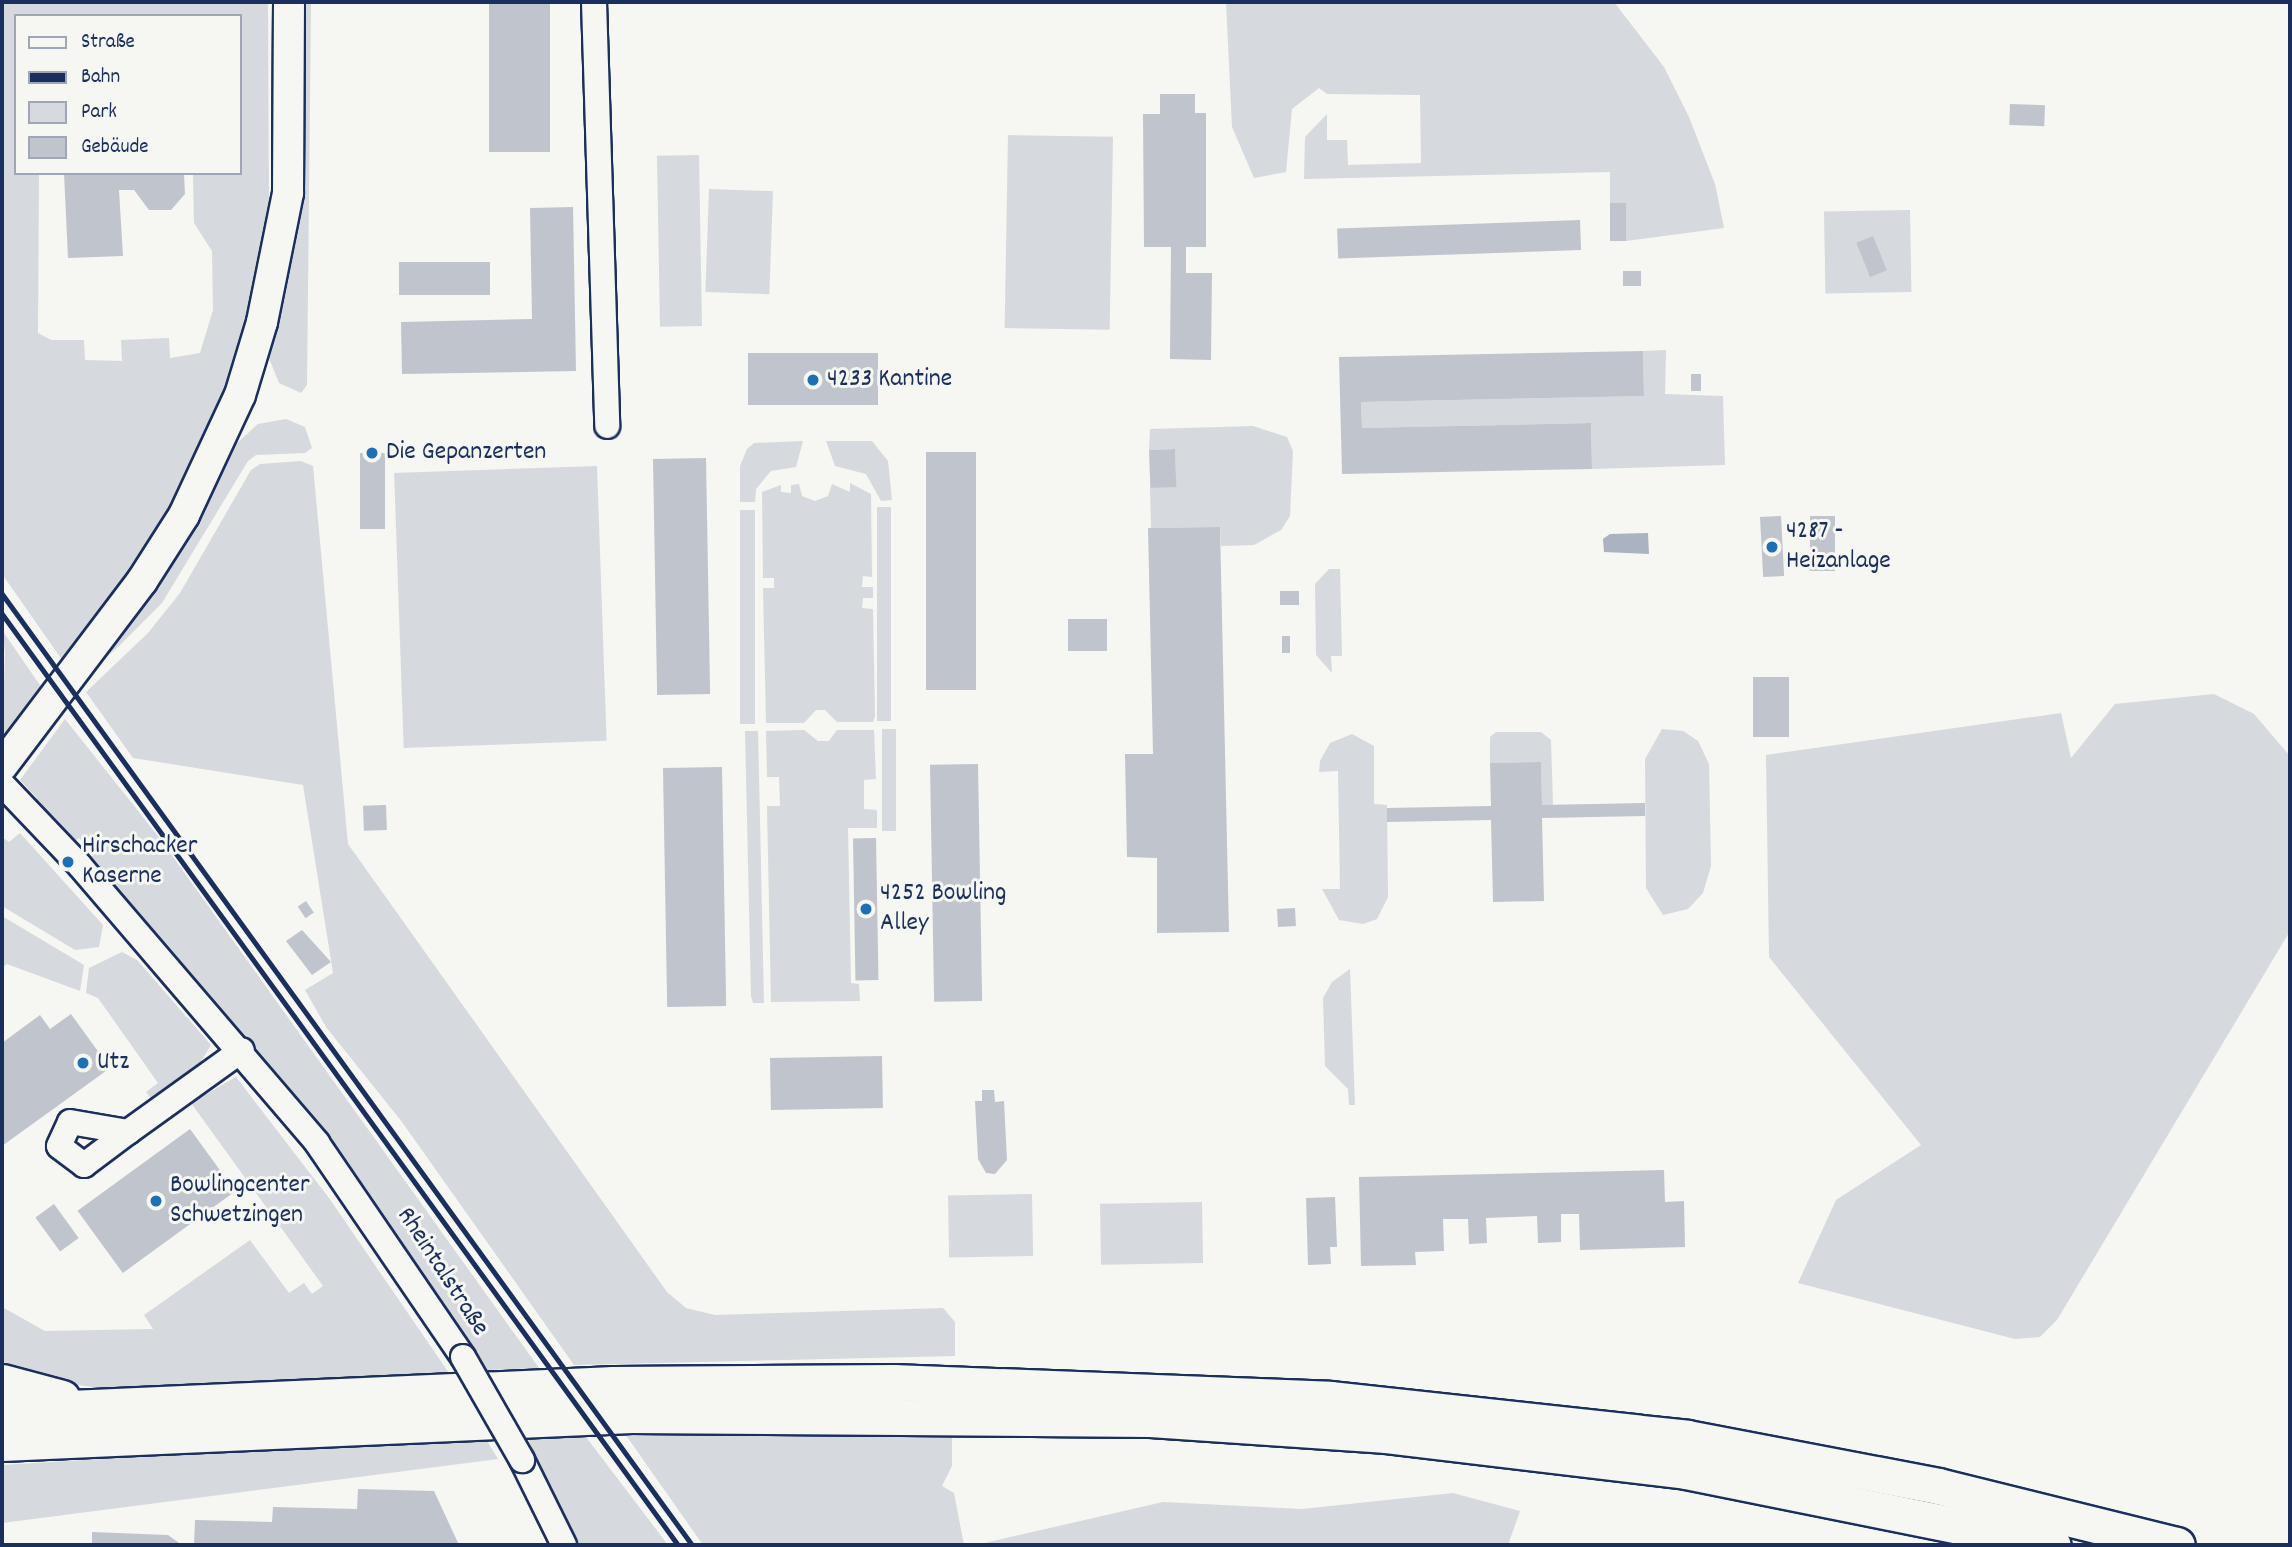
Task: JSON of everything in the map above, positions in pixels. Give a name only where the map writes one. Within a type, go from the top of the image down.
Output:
[{"type":"highway","points":[[2,1382],[99,1407]]},
{"type":"highway","points":[[2,1411],[613,1384],[893,1382],[1329,1399],[1687,1438],[1938,1486],[2178,1545]]},
{"type":"highway","points":[[2,1443],[631,1415],[1150,1419],[1386,1435],[1686,1471],[2053,1545]]},
{"type":"main road","points":[[2,766],[184,515],[240,395],[262,322],[288,193],[289,2]]},
{"type":"street","points":[[594,2],[607,426]]},
{"type":"street","name":"Rheintalstraße","points":[[8,790],[242,1050],[379,1229],[463,1357],[522,1461],[564,1545]]},
{"type":"street","points":[[128,1132],[242,1050]]},
{"type":"green space","points":[[2,2],[268,2],[269,217],[256,302],[230,391],[148,553],[65,664],[2,574]],"holes":[[[14,14],[242,14],[242,175],[193,175],[194,223],[212,251],[213,310],[200,353],[170,358],[169,338],[121,340],[122,361],[85,360],[84,340],[51,340],[38,333],[39,175],[14,175]]]},
{"type":"green space","points":[[305,2],[311,2],[307,385],[301,393],[279,383],[268,356],[300,216]]},
{"type":"green space","points":[[1226,2],[1614,2],[1664,67],[1689,117],[1715,184],[1724,228],[1626,241],[1626,204],[1610,203],[1610,172],[1304,179],[1305,137],[1327,114],[1327,140],[1347,140],[1348,165],[1421,163],[1420,95],[1327,94],[1319,88],[1292,109],[1286,172],[1254,178],[1232,127]]},
{"type":"green space","points":[[1008,135],[1113,137],[1110,330],[1005,328]]},
{"type":"green space","points":[[699,155],[702,326],[660,327],[657,156]]},
{"type":"green space","points":[[709,189],[773,191],[769,294],[705,292]]},
{"type":"green space","points":[[1910,210],[1911,292],[1825,293],[1824,212]]},
{"type":"green space","points":[[1666,350],[1665,394],[1723,396],[1725,465],[1592,469],[1591,423],[1362,428],[1361,402],[1644,396],[1643,351]]},
{"type":"green space","points":[[286,419],[305,427],[312,448],[305,453],[256,455],[248,461],[162,603],[105,658],[99,654],[234,446],[258,424]]},
{"type":"green space","points":[[1253,426],[1287,437],[1293,451],[1290,516],[1281,530],[1254,545],[1221,546],[1220,527],[1151,528],[1150,488],[1176,486],[1175,449],[1149,450],[1150,429]]},
{"type":"green space","points":[[803,441],[796,467],[771,471],[756,489],[755,502],[740,502],[740,466],[747,449],[754,443]]},
{"type":"green space","points":[[826,441],[872,441],[888,461],[892,500],[881,501],[866,474],[835,466]]},
{"type":"green space","points":[[301,461],[313,466],[348,844],[667,1292],[686,1308],[715,1315],[943,1308],[955,1322],[955,1356],[574,1365],[402,1122],[326,1027],[305,990],[333,973],[303,785],[133,758],[86,692],[148,633],[180,593],[251,470],[260,464]]},
{"type":"green space","points":[[597,466],[607,741],[404,748],[394,473]]},
{"type":"green space","points":[[850,483],[871,494],[872,577],[863,576],[862,587],[873,587],[873,598],[863,598],[862,608],[873,609],[873,722],[837,722],[825,710],[816,710],[804,723],[766,723],[763,588],[774,588],[774,578],[763,578],[762,492],[781,485],[781,492],[791,493],[791,485],[799,484],[802,496],[815,501],[828,496],[832,484],[850,492]]},
{"type":"green space","points":[[877,507],[891,507],[891,721],[877,721]]},
{"type":"green space","points":[[740,510],[755,510],[755,724],[740,724]]},
{"type":"green space","points":[[1329,569],[1340,569],[1342,656],[1331,656],[1332,673],[1316,655],[1315,584]]},
{"type":"green space","points":[[2,630],[44,691],[2,748],[5,652]]},
{"type":"green space","points":[[2214,694],[2254,714],[2290,756],[2290,931],[2057,1320],[2040,1337],[2015,1339],[1798,1283],[1836,1200],[1921,1145],[1769,957],[1766,755],[2061,713],[2071,758],[2115,704]]},
{"type":"green space","points":[[65,719],[158,836],[539,1368],[487,1370],[273,1072],[89,861],[94,854],[79,838],[72,843],[33,802],[37,798],[20,780]]},
{"type":"green space","points":[[882,729],[896,729],[896,831],[882,831]]},
{"type":"green space","points":[[1662,729],[1683,731],[1698,741],[1709,764],[1711,866],[1703,893],[1688,909],[1663,915],[1646,888],[1645,759]]},
{"type":"green space","points":[[804,730],[818,741],[829,741],[837,730],[874,730],[876,779],[864,780],[864,809],[877,810],[877,828],[848,828],[851,983],[859,984],[860,1001],[771,1002],[767,806],[780,806],[779,777],[767,777],[766,731]]},
{"type":"green space","points":[[745,731],[758,731],[764,1003],[753,1003],[751,996]]},
{"type":"green space","points":[[1496,732],[1541,732],[1551,740],[1553,805],[1542,805],[1541,762],[1490,763],[1490,737]]},
{"type":"green space","points":[[1352,734],[1374,746],[1374,804],[1387,805],[1388,897],[1377,919],[1363,924],[1339,920],[1322,889],[1340,889],[1338,771],[1319,772],[1320,761],[1330,743]]},
{"type":"green space","points":[[20,833],[103,925],[99,947],[75,950],[2,906],[2,837],[9,842]]},
{"type":"green space","points":[[2,916],[84,965],[80,991],[7,964],[2,968]]},
{"type":"green space","points":[[122,952],[137,960],[211,1045],[194,1073],[155,1103],[146,1092],[158,1083],[98,998],[86,993],[89,968]]},
{"type":"green space","points":[[1350,969],[1355,1105],[1349,1105],[1348,1089],[1325,1066],[1323,998],[1332,982]]},
{"type":"green space","points":[[236,1077],[329,1198],[451,1376],[111,1390],[2,1373],[2,1307],[45,1331],[153,1329],[144,1315],[250,1240],[289,1293],[304,1283],[312,1294],[323,1286],[191,1103]]},
{"type":"green space","points":[[1032,1194],[1033,1256],[949,1257],[948,1195]]},
{"type":"green space","points":[[1202,1202],[1203,1263],[1101,1265],[1100,1204]]},
{"type":"green space","points":[[952,1425],[952,1466],[942,1486],[954,1493],[964,1545],[703,1545],[623,1431],[586,1437],[668,1545],[576,1545],[524,1430]]},
{"type":"green space","points":[[484,1436],[498,1459],[2,1523],[2,1465]]},
{"type":"green space","points":[[1453,1493],[1520,1511],[1508,1545],[976,1545],[1163,1502],[1302,1509]]},
{"type":"shaded area","points":[[1648,533],[1649,554],[1604,552],[1603,539],[1610,534]]},
{"type":"building","points":[[489,2],[550,2],[550,152],[489,152]]},
{"type":"building","points":[[1160,94],[1195,94],[1195,113],[1206,113],[1206,247],[1186,247],[1186,273],[1212,273],[1211,360],[1170,359],[1171,247],[1144,247],[1143,114],[1160,114]]},
{"type":"building","points":[[2010,104],[2045,105],[2044,126],[2009,125]]},
{"type":"building","points":[[64,175],[184,175],[185,194],[171,210],[149,210],[134,190],[119,190],[123,256],[68,258]]},
{"type":"building","points":[[1610,203],[1626,203],[1626,241],[1610,241]]},
{"type":"building","points":[[573,207],[576,371],[402,374],[401,322],[532,319],[530,208]]},
{"type":"building","points":[[1580,220],[1581,250],[1338,258],[1337,228]]},
{"type":"building","points":[[1873,236],[1887,270],[1870,277],[1856,243]]},
{"type":"building","points":[[399,262],[490,262],[490,295],[399,295]]},
{"type":"building","points":[[1623,271],[1641,271],[1641,286],[1623,286]]},
{"type":"building","points":[[1643,351],[1644,396],[1361,402],[1362,428],[1591,423],[1592,469],[1342,474],[1339,357]]},
{"type":"building","name":"4233 Kantine","points":[[748,353],[878,353],[878,405],[748,405]]},
{"type":"building","points":[[1691,374],[1701,374],[1701,391],[1691,391]]},
{"type":"building","points":[[1175,449],[1176,487],[1150,488],[1149,450]]},
{"type":"building","points":[[926,452],[976,452],[976,690],[926,690]]},
{"type":"building","points":[[360,453],[385,453],[385,529],[360,529]]},
{"type":"building","points":[[706,458],[710,694],[657,695],[653,459]]},
{"type":"building","name":"4287 - Heizanlage","points":[[1781,516],[1784,576],[1763,577],[1760,517]]},
{"type":"building","points":[[1810,516],[1835,516],[1835,571],[1810,571]]},
{"type":"building","points":[[1220,527],[1229,932],[1157,933],[1157,858],[1127,857],[1125,754],[1153,754],[1148,528]]},
{"type":"building","points":[[1280,591],[1299,591],[1299,605],[1280,605]]},
{"type":"building","points":[[1068,619],[1107,619],[1107,651],[1068,651]]},
{"type":"building","points":[[1282,636],[1290,636],[1290,653],[1282,653]]},
{"type":"building","points":[[1753,677],[1789,677],[1789,737],[1753,737]]},
{"type":"building","points":[[1541,762],[1542,805],[1645,803],[1645,816],[1542,818],[1544,901],[1493,902],[1491,820],[1387,822],[1387,808],[1491,806],[1490,763]]},
{"type":"building","points":[[978,764],[982,1001],[934,1002],[930,765]]},
{"type":"building","points":[[722,767],[726,1006],[667,1007],[663,768]]},
{"type":"building","points":[[386,805],[387,830],[364,831],[363,806]]},
{"type":"building","name":"4252 Bowling Alley","points":[[853,838],[876,838],[878,980],[855,980]]},
{"type":"building","points":[[306,901],[314,913],[306,918],[298,907]]},
{"type":"building","points":[[1295,908],[1296,926],[1278,927],[1277,909]]},
{"type":"building","points":[[302,930],[331,962],[312,975],[286,941]]},
{"type":"building","points":[[71,1014],[110,1068],[2,1146],[2,1043],[40,1015],[50,1029]]},
{"type":"building","points":[[882,1056],[883,1108],[771,1110],[770,1058]]},
{"type":"building","points":[[982,1090],[994,1090],[995,1102],[1004,1101],[1007,1160],[995,1174],[986,1173],[978,1159],[975,1101],[982,1101]]},
{"type":"building","name":"Bowlingcenter Schwetzingen","points":[[190,1129],[235,1191],[123,1273],[78,1211]]},
{"type":"building","points":[[1664,1170],[1665,1202],[1684,1201],[1685,1247],[1580,1250],[1579,1214],[1561,1214],[1561,1242],[1538,1243],[1537,1216],[1486,1218],[1487,1243],[1469,1244],[1468,1219],[1443,1219],[1444,1251],[1415,1252],[1416,1265],[1361,1266],[1359,1177]]},
{"type":"building","points":[[1335,1197],[1337,1247],[1330,1247],[1331,1264],[1308,1265],[1306,1198]]},
{"type":"building","points":[[54,1204],[79,1238],[60,1251],[35,1218]]},
{"type":"building","points":[[358,1489],[434,1491],[459,1545],[194,1545],[195,1520],[272,1522],[273,1507],[357,1509]]},
{"type":"building","points":[[92,1532],[168,1535],[182,1545],[92,1545]]},
{"type":"railway","points":[[2,594],[692,1545]]},
{"type":"railway","points":[[2,614],[678,1545]]},
{"type":"place","name":"4233 Kantine","points":[[813,380]]},
{"type":"place","name":"Die Gepanzerten","points":[[372,453]]},
{"type":"place","name":"4287 - Heizanlage","points":[[1772,547]]},
{"type":"place","name":"Hirschacker Kaserne","points":[[68,862]]},
{"type":"place","name":"4252 Bowling Alley","points":[[866,909]]},
{"type":"place","name":"Utz","points":[[83,1063]]},
{"type":"place","name":"Bowlingcenter Schwetzingen","points":[[156,1201]]}]
